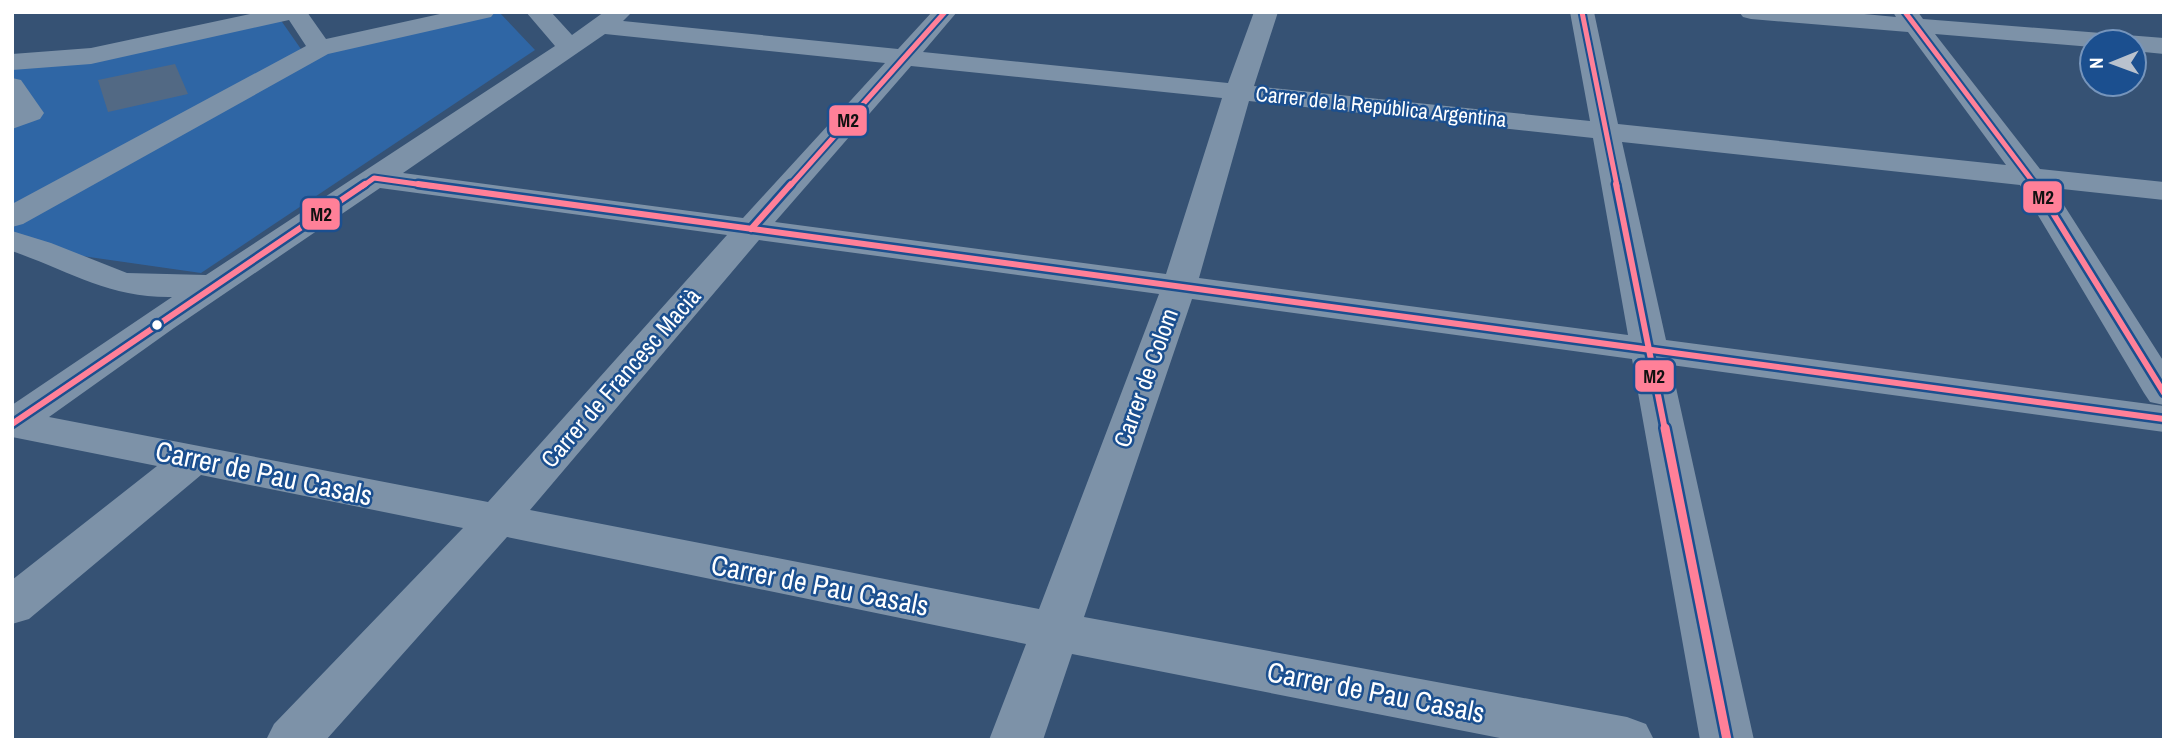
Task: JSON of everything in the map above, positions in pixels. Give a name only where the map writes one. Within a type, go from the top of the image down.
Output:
[{"type":"street","points":[[12,62],[91,56],[295,12],[320,48]]},
{"type":"street","points":[[12,217],[320,48],[483,12]]},
{"type":"street","points":[[538,12],[570,48]]},
{"type":"street","name":"Carrer de Francesc Macià","points":[[293,740],[497,520],[945,12]]},
{"type":"street","name":"Carrer de Colom","points":[[1017,740],[1179,287],[1238,92],[1266,12]]},
{"type":"street","points":[[1582,12],[1647,350],[1727,740]]},
{"type":"street","points":[[1751,12],[1910,19],[2078,37]]},
{"type":"street","points":[[13,423],[214,285],[570,48],[609,19]]},
{"type":"street","name":"Carrer de la República Argentina","points":[[609,19],[905,57],[2164,191]]},
{"type":"street","points":[[1910,19],[2029,175],[2164,393]]},
{"type":"street","points":[[12,86],[30,113],[12,121]]},
{"type":"street","points":[[374,178],[2164,419]]},
{"type":"street","points":[[12,242],[37,247],[115,281],[145,285],[214,285]]},
{"type":"street","name":"Carrer de Pau Casals","points":[[13,423],[1054,631],[1627,740]]},
{"type":"street","points":[[12,606],[194,458]]},
{"type":"shaded area","points":[[479,12],[499,12],[535,50],[201,273],[12,246],[12,64],[280,19],[303,52]]},
{"type":"building","points":[[175,64],[188,94],[108,112],[98,80]]},
{"type":"transit line","name":"M2","points":[[751,229],[945,12]]},
{"type":"transit line","name":"M2","points":[[1582,12],[1727,740]]},
{"type":"transit line","name":"M2","points":[[1905,12],[2029,175],[2164,393]]},
{"type":"transit line","name":"M2","points":[[12,424],[374,178],[2164,419]]}]
